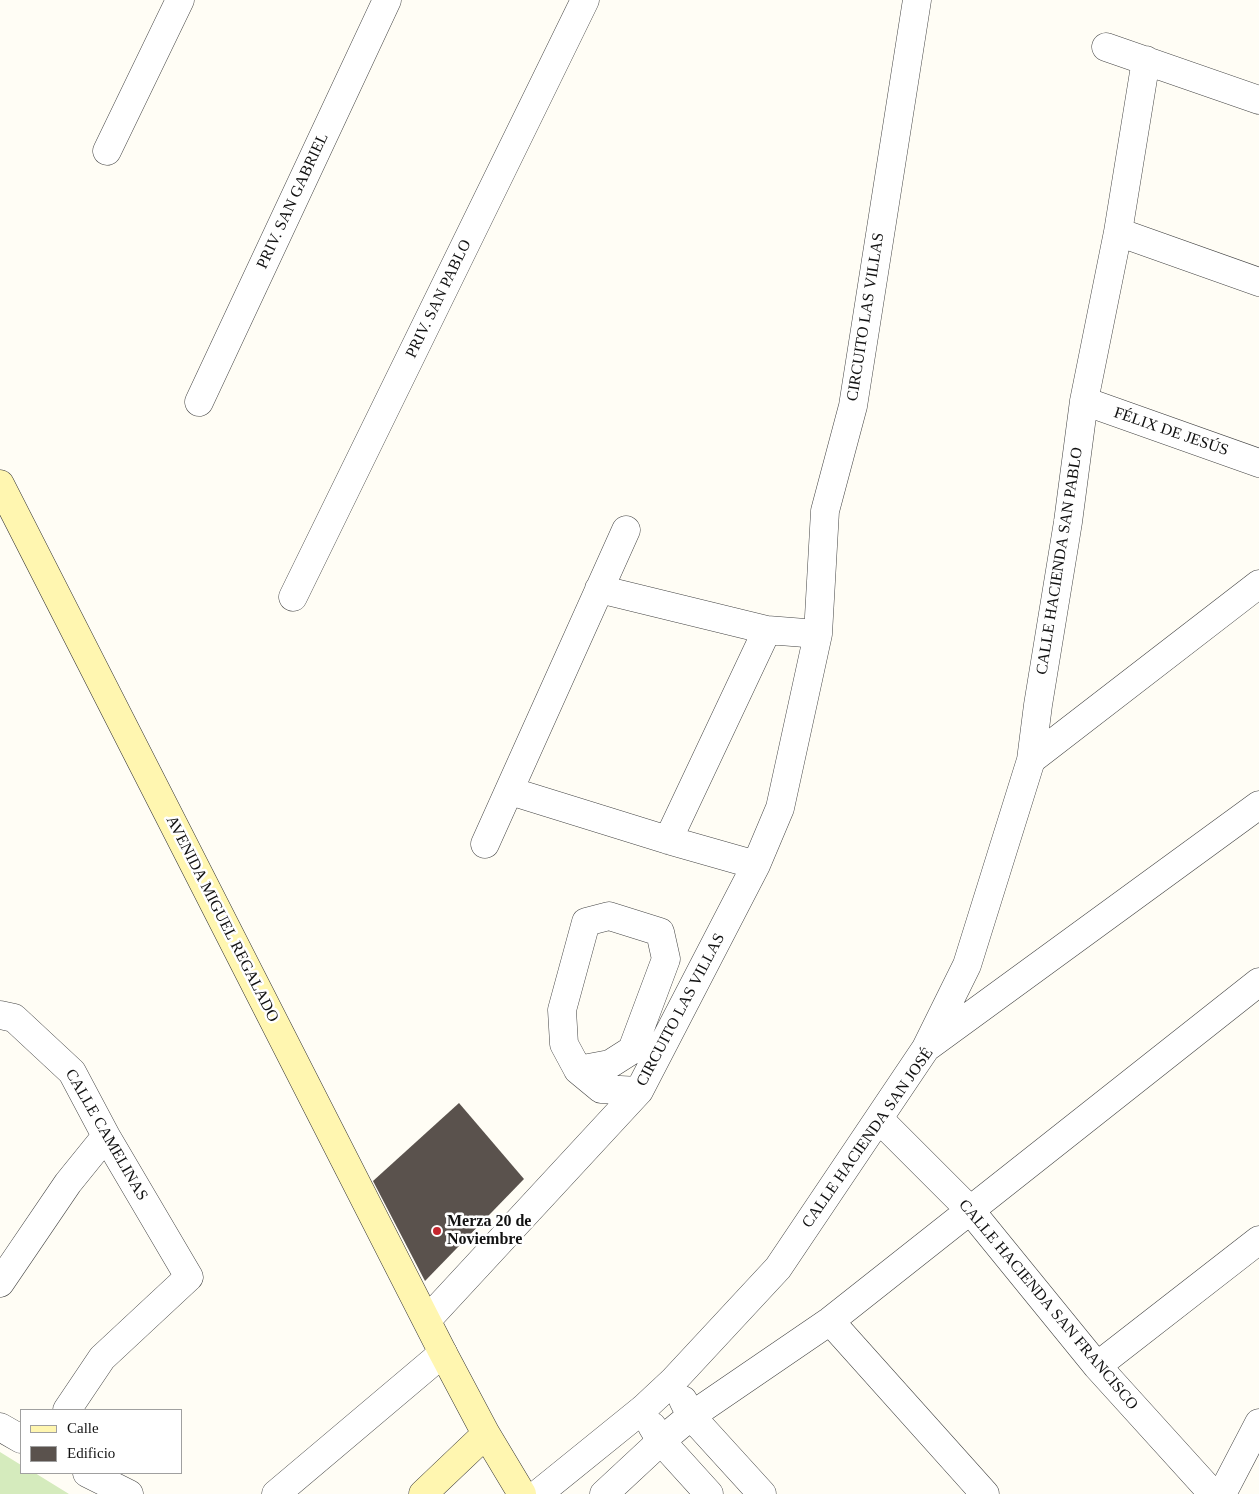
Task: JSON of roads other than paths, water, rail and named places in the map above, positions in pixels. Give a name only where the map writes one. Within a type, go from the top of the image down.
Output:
[{"type":"street","points":[[106,151],[180,0]]},
{"type":"street","name":"PRIV. SAN GABRIEL","points":[[199,402],[387,0]]},
{"type":"street","name":"PRIV. SAN PABLO","points":[[293,597],[585,0]]},
{"type":"street","name":"CIRCUITO LAS VILLAS","points":[[427,1320],[639,1091],[756,866],[780,808],[818,634],[825,511],[852,406],[910,3]]},
{"type":"street","points":[[1106,47],[1259,100]]},
{"type":"street","name":"CALLE HACIENDA SAN PABLO","points":[[926,1048],[967,965],[1031,760],[1038,705],[1068,522],[1084,401],[1118,232],[1146,60]]},
{"type":"street","points":[[1118,232],[1259,282]]},
{"type":"street","name":"FÉLIX DE JESÚS","points":[[1084,401],[1259,463]]},
{"type":"street","name":"AVENIDA MIGUEL REGALADO","points":[[0,484],[443,1353],[486,1434],[522,1494]]},
{"type":"street","points":[[485,844],[626,530]]},
{"type":"street","points":[[1031,760],[1259,584]]},
{"type":"street","points":[[599,589],[767,630],[818,634]]},
{"type":"street","points":[[668,840],[767,630]]},
{"type":"street","points":[[510,791],[756,866]]},
{"type":"street","name":"CALLE HACIENDA SAN JOSÉ","points":[[538,1494],[643,1409],[673,1381],[778,1268],[926,1048],[1259,805]]},
{"type":"street","points":[[578,1070],[610,1064],[632,1050],[666,959],[660,932],[609,916],[586,922],[562,1010],[564,1044],[578,1070],[601,1088],[639,1091]]},
{"type":"street","points":[[604,1494],[691,1416],[830,1321],[1259,982]]},
{"type":"street","name":"CALLE CAMELINAS","points":[[0,1015],[14,1018],[72,1072],[106,1136],[189,1277],[102,1358],[69,1409]]},
{"type":"street","name":"CALLE HACIENDA SAN FRANCISCO","points":[[879,1119],[970,1210],[1097,1366],[1213,1494]]},
{"type":"street","points":[[0,1282],[68,1183],[106,1136]]},
{"type":"street","points":[[1097,1366],[1259,1240]]},
{"type":"street","points":[[830,1321],[985,1494]]},
{"type":"street","points":[[276,1494],[443,1353]]},
{"type":"street","points":[[673,1381],[691,1416],[762,1494]]},
{"type":"street","points":[[643,1409],[661,1441],[709,1494]]},
{"type":"street","points":[[1222,1494],[1259,1423]]},
{"type":"street","points":[[0,1427],[20,1438]]},
{"type":"street","points":[[423,1494],[486,1434]]},
{"type":"street","points":[[89,1474],[129,1494]]},
{"type":"place","name":"Merza 20 de Noviembre","points":[[437,1231]]}]
